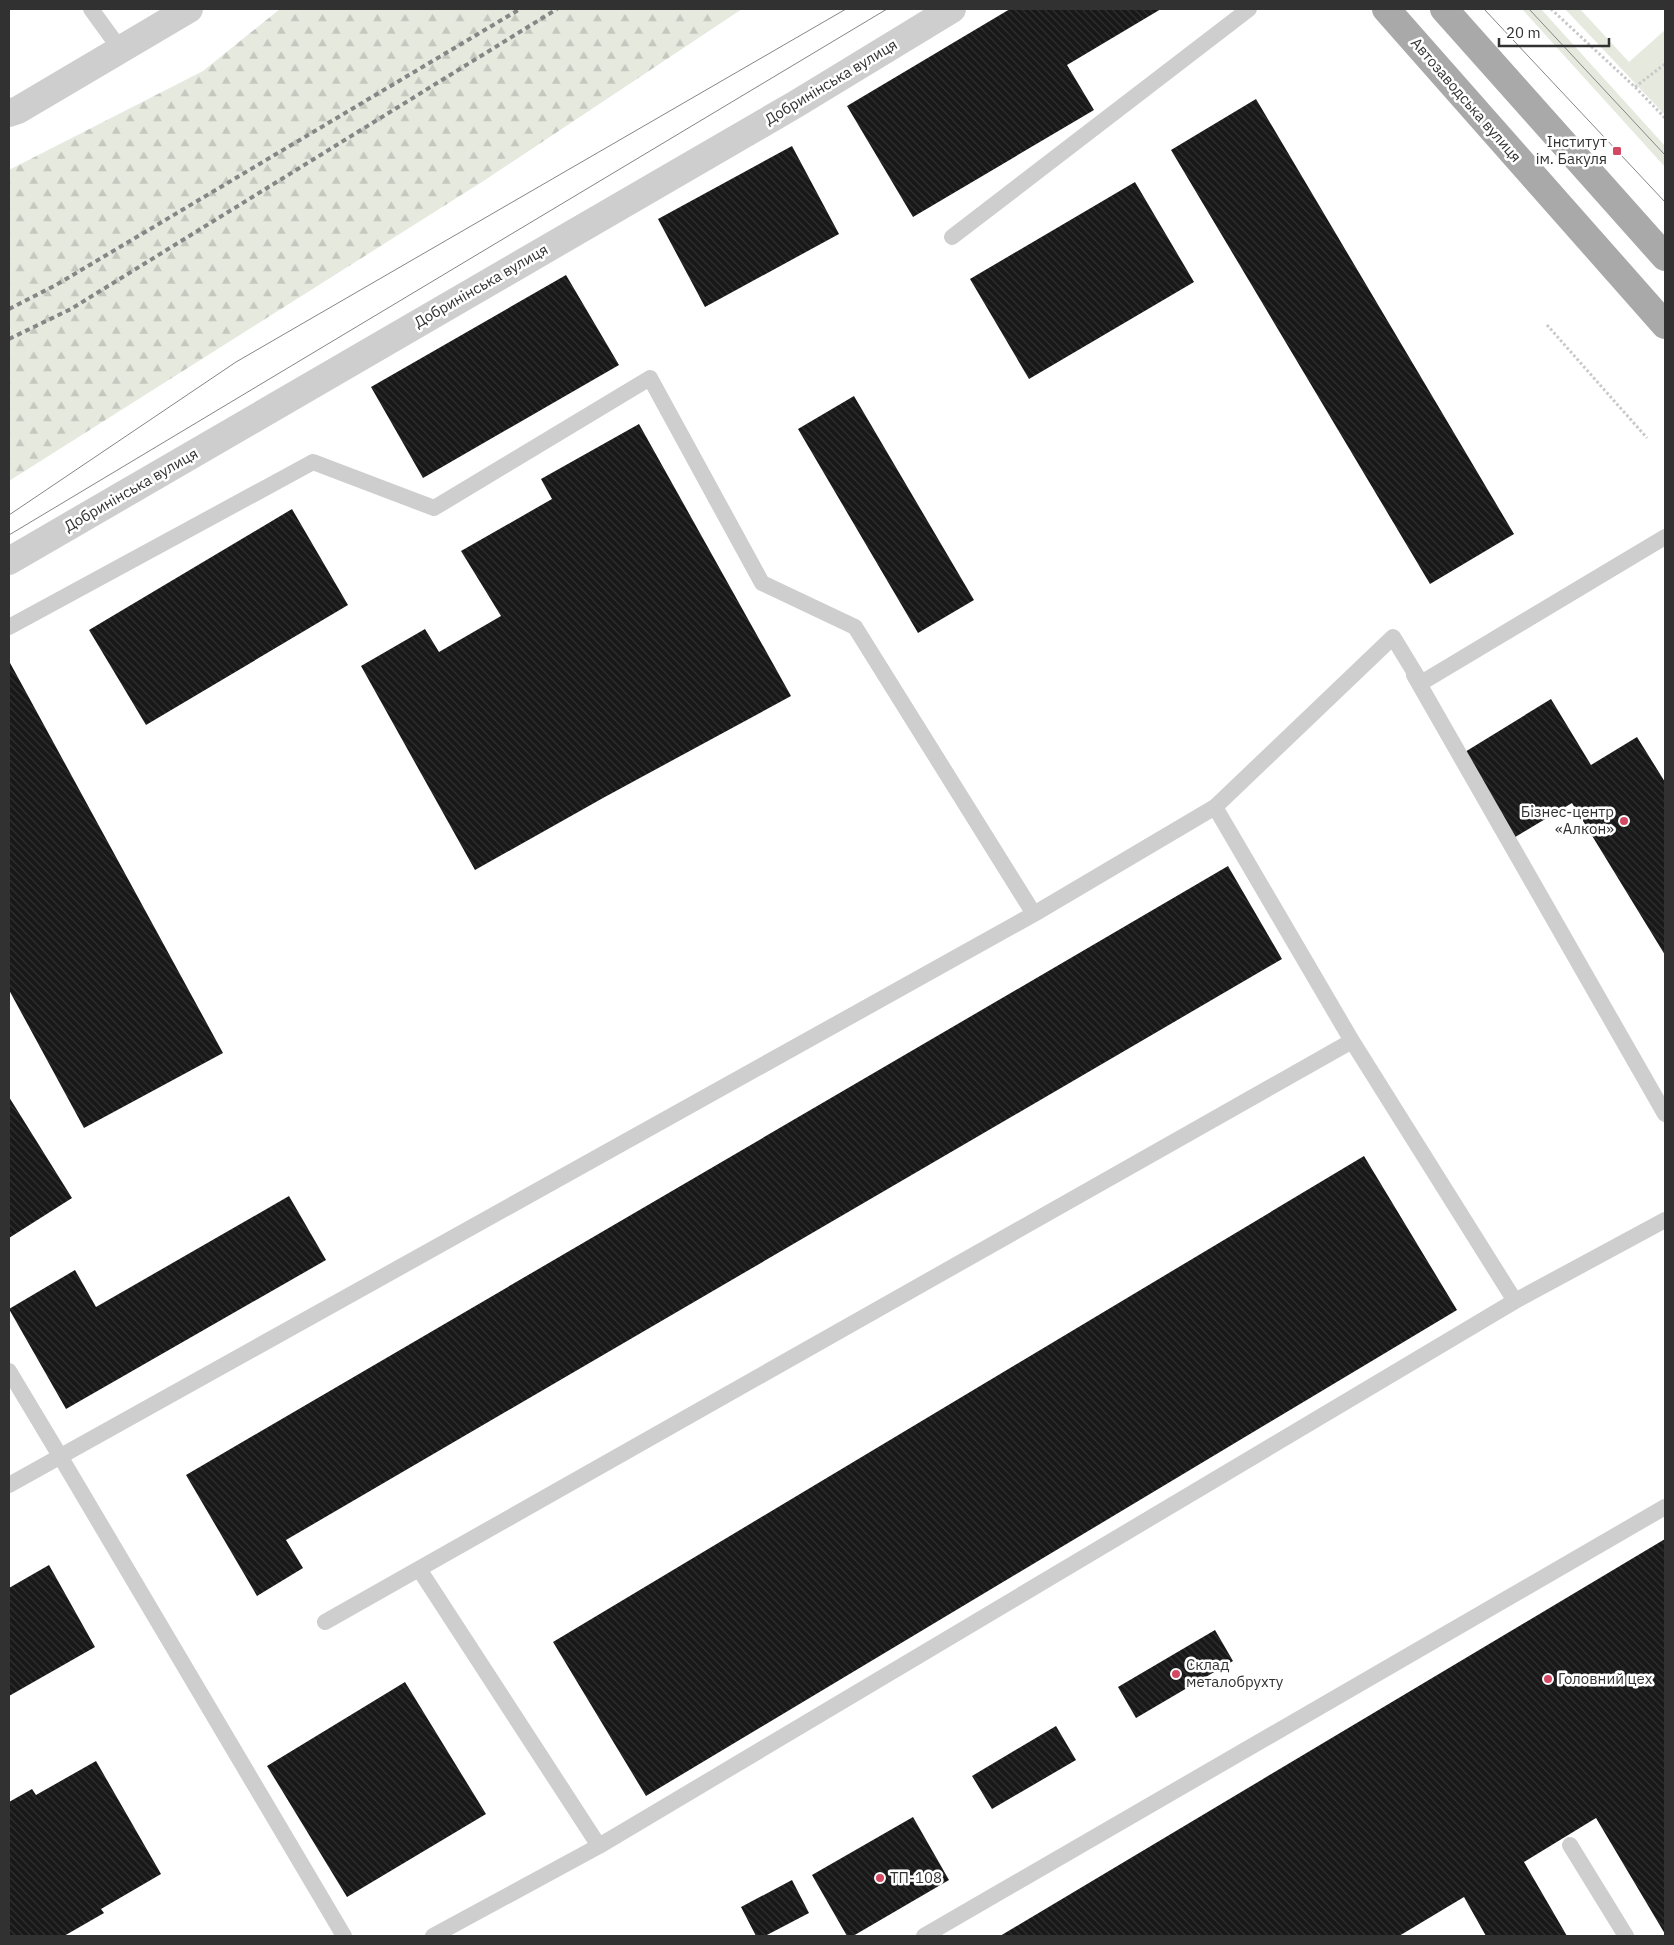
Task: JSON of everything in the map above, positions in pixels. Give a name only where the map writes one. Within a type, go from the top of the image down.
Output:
[{"type":"main road","name":"Автозаводська вулиця","points":[[1386,9],[1665,325]]},
{"type":"main road","points":[[1444,9],[1665,257]]},
{"type":"street","points":[[9,113],[18,110],[189,9]]},
{"type":"street","name":"Добринінська вулиця","points":[[9,561],[796,104],[952,9]]},
{"type":"lane","points":[[91,9],[120,50]]},
{"type":"lane","points":[[952,237],[1249,9]]},
{"type":"lane","points":[[9,627],[313,462],[434,508],[650,378],[762,583],[855,627],[1034,914]]},
{"type":"lane","points":[[1393,637],[1421,683],[1665,537]]},
{"type":"lane","points":[[9,1485],[1034,914],[1215,807],[1393,637]]},
{"type":"lane","points":[[1393,637],[1665,1114]]},
{"type":"lane","points":[[1215,807],[1352,1041],[1515,1301]]},
{"type":"lane","points":[[325,1622],[1352,1041]]},
{"type":"lane","points":[[433,1936],[599,1846],[1515,1301],[1665,1220]]},
{"type":"lane","points":[[9,1371],[344,1936]]},
{"type":"lane","points":[[924,1936],[1665,1507]]},
{"type":"lane","points":[[419,1569],[599,1846]]},
{"type":"lane","points":[[1570,1845],[1626,1936]]},
{"type":"path","points":[[1552,9],[1665,118]]},
{"type":"path","points":[[1635,87],[1665,64]]},
{"type":"path","points":[[1547,325],[1647,438]]},
{"type":"green space","points":[[280,9],[742,9],[485,180],[9,481],[9,170],[203,71]]},
{"type":"green space","points":[[1522,9],[1541,9],[1665,146],[1665,167]]},
{"type":"green space","points":[[1565,9],[1580,9],[1629,62],[1665,30],[1665,115]]},
{"type":"building","points":[[1010,9],[1161,9],[1067,65],[1094,110],[913,217],[847,106]]},
{"type":"building","points":[[1256,99],[1514,534],[1430,584],[1171,150]]},
{"type":"building","points":[[792,146],[839,234],[705,307],[658,219]]},
{"type":"building","points":[[1135,182],[1194,282],[1029,379],[970,279]]},
{"type":"building","points":[[566,275],[619,365],[423,478],[371,387]]},
{"type":"building","points":[[854,396],[974,600],[918,633],[798,429]]},
{"type":"building","points":[[639,424],[791,696],[475,870],[361,666],[425,629],[439,652],[501,616],[461,551],[552,499],[541,479]]},
{"type":"building","points":[[292,509],[348,605],[146,725],[89,630]]},
{"type":"building","points":[[9,661],[223,1053],[84,1128],[9,990]]},
{"type":"building","name":"Бізнес-центр «Алкон»","points":[[1551,699],[1591,765],[1637,737],[1665,782],[1665,955],[1572,803],[1512,839],[1460,755]]},
{"type":"building","points":[[1228,866],[1282,959],[286,1540],[303,1568],[257,1596],[186,1475]]},
{"type":"building","points":[[9,1097],[72,1198],[9,1238]]},
{"type":"building","points":[[1364,1156],[1457,1310],[646,1796],[553,1642]]},
{"type":"building","points":[[289,1196],[326,1260],[66,1409],[9,1309],[75,1270],[96,1307]]},
{"type":"building","name":"Головний цех","points":[[1665,1539],[1665,1934],[1596,1818],[1524,1862],[1567,1936],[1486,1936],[1464,1897],[1399,1936],[1000,1936]]},
{"type":"building","points":[[49,1565],[95,1647],[9,1696],[9,1588]]},
{"type":"building","name":"Склад металобрухту","points":[[1215,1630],[1233,1661],[1136,1718],[1118,1687]]},
{"type":"building","points":[[405,1682],[486,1814],[347,1897],[267,1766]]},
{"type":"building","points":[[1056,1726],[1076,1760],[992,1809],[972,1776]]},
{"type":"building","points":[[96,1761],[161,1874],[101,1909],[104,1913],[64,1936],[9,1936],[9,1802],[32,1789],[36,1795]]},
{"type":"building","name":"ТП-108","points":[[913,1817],[949,1880],[853,1936],[847,1936],[812,1875]]},
{"type":"building","points":[[792,1880],[809,1913],[765,1936],[756,1936],[741,1907]]},
{"type":"tram line","points":[[9,515],[236,362],[846,9]]},
{"type":"tram line","points":[[9,535],[887,9]]},
{"type":"tram line","points":[[1484,9],[1665,202]]},
{"type":"tram line","points":[[1529,9],[1665,155]]},
{"type":"railway","points":[[9,309],[56,285],[520,9]]},
{"type":"railway","points":[[9,339],[71,309],[557,9]]},
{"type":"place","name":"Інститут ім. Бакуля","points":[[1617,151]]},
{"type":"place","name":"Бізнес-центр «Алкон»","points":[[1624,821]]},
{"type":"place","name":"Склад металобрухту","points":[[1176,1674]]},
{"type":"place","name":"Головний цех","points":[[1548,1679]]},
{"type":"place","name":"ТП-108","points":[[880,1878]]}]
